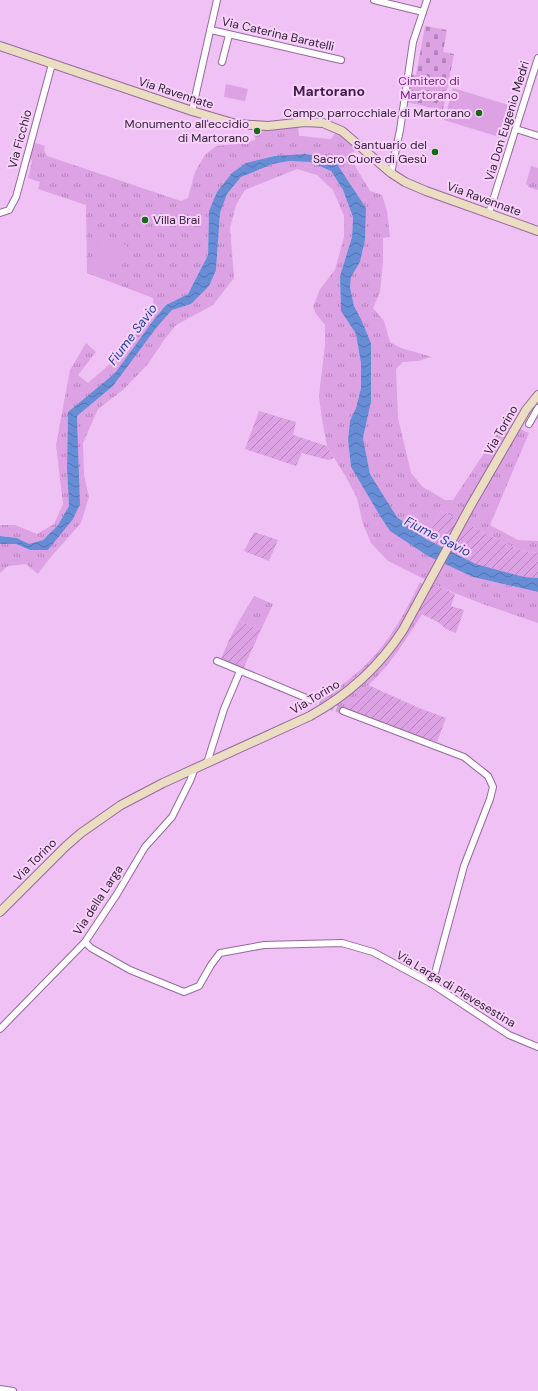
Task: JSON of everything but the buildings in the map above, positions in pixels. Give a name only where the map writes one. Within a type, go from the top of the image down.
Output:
[{"type":"main road","name":"Via Ravennate","points":[[0,46],[192,111],[236,124],[268,126],[305,122],[323,123],[342,131],[391,173],[405,182],[538,231]]},
{"type":"main road","name":"Via Torino","points":[[0,912],[66,846],[86,829],[121,805],[195,768],[300,720],[325,707],[348,692],[381,660],[393,645],[413,613],[526,410],[538,396]]},
{"type":"street","points":[[192,111],[217,0]]},
{"type":"street","points":[[374,0],[423,12]]},
{"type":"street","points":[[391,173],[400,130],[413,42],[427,0]]},
{"type":"street","name":"Via Caterina Baratelli","points":[[211,30],[341,60]]},
{"type":"street","points":[[222,62],[229,35]]},
{"type":"street","name":"Via Don Eugenio Medri","points":[[488,213],[535,77],[538,58]]},
{"type":"street","name":"Via Ficchio","points":[[0,213],[9,210],[16,196],[52,64]]},
{"type":"street","points":[[516,129],[538,136]]},
{"type":"street","points":[[529,424],[538,408]]},
{"type":"street","points":[[217,661],[311,700]]},
{"type":"street","points":[[206,763],[224,709],[240,670]]},
{"type":"street","points":[[343,711],[464,757],[488,776],[493,787],[490,799],[464,866],[432,984]]},
{"type":"street","name":"Via della Larga","points":[[0,1030],[85,942],[117,894],[145,847],[172,817],[195,768]]},
{"type":"street","name":"Via Larga di Pievesestina","points":[[85,942],[91,948],[130,970],[184,992],[198,986],[220,953],[264,945],[342,943],[373,952],[432,984],[510,1035],[538,1047]]},
{"type":"street","points":[[0,1389],[13,1391]]},
{"type":"green space","name":"Cimitero di Martorano","points":[[425,26],[447,30],[443,52],[454,54],[443,110],[406,102],[412,75],[416,75]]},
{"type":"green space","points":[[226,84],[248,89],[245,101],[224,97]]},
{"type":"green space","name":"Campo parrocchiale di Martorano","points":[[453,88],[515,107],[506,139],[444,120]]},
{"type":"green space","points":[[298,126],[299,136],[331,139],[336,132],[357,150],[349,154],[370,191],[382,195],[387,211],[390,237],[383,238],[383,261],[380,292],[373,308],[384,321],[390,342],[401,348],[432,357],[418,361],[403,362],[396,369],[398,418],[411,473],[423,487],[445,500],[453,500],[505,422],[529,433],[490,525],[518,540],[538,541],[538,553],[527,552],[511,546],[441,511],[426,539],[397,517],[370,474],[363,438],[371,402],[371,343],[354,306],[350,287],[351,277],[360,262],[365,240],[366,208],[337,164],[324,157],[246,163],[209,211],[208,255],[188,294],[166,305],[115,373],[68,412],[67,469],[69,506],[58,525],[43,540],[29,544],[17,538],[0,536],[0,525],[15,525],[37,534],[54,524],[63,504],[56,445],[70,370],[86,343],[96,352],[78,375],[88,383],[111,363],[154,311],[153,298],[87,273],[86,205],[38,189],[40,182],[28,178],[32,163],[30,155],[33,142],[45,146],[44,150],[47,156],[181,201],[188,198],[195,172],[205,155],[216,146],[237,144],[255,140],[254,130]]},
{"type":"green space","points":[[289,161],[310,162],[331,171],[343,190],[353,217],[352,237],[340,276],[341,311],[356,334],[361,364],[361,388],[356,408],[350,422],[348,440],[351,467],[390,531],[473,577],[538,592],[538,623],[480,603],[440,587],[388,561],[371,543],[363,524],[357,498],[327,446],[319,396],[325,345],[325,325],[316,314],[313,307],[320,289],[335,270],[344,237],[344,216],[333,190],[317,175],[297,169],[245,190],[236,205],[230,228],[234,278],[213,305],[176,325],[148,364],[123,390],[98,409],[83,443],[84,475],[89,497],[81,523],[38,574],[26,564],[8,566],[0,573],[0,544],[16,544],[30,550],[48,550],[80,504],[77,416],[113,386],[157,327],[172,310],[191,304],[216,270],[220,213],[227,194],[241,177],[273,164]]},
{"type":"green space","points":[[531,166],[538,168],[538,190],[528,187],[526,184]]},
{"type":"green space","points":[[99,240],[127,245],[123,259],[96,254]]},
{"type":"green space","points":[[96,256],[123,261],[120,275],[93,270]]},
{"type":"green space","points":[[259,411],[296,422],[293,435],[327,446],[334,458],[328,460],[302,453],[296,466],[245,449]]},
{"type":"green space","points":[[441,511],[511,546],[527,552],[538,553],[538,578],[524,577],[476,564],[426,539]]},
{"type":"green space","points":[[254,532],[278,540],[269,561],[244,551]]},
{"type":"green space","points":[[420,582],[424,585],[404,620],[383,650],[358,677],[326,702],[321,700],[341,686],[370,661],[379,651],[402,618]]},
{"type":"green space","points":[[433,584],[455,594],[451,606],[464,610],[456,633],[446,629],[438,622],[417,612]]},
{"type":"green space","points":[[254,596],[273,604],[261,630],[239,621]]},
{"type":"green space","points":[[417,612],[422,614],[399,650],[383,670],[342,708],[334,705],[361,685]]},
{"type":"green space","points":[[239,621],[261,630],[243,669],[220,661]]},
{"type":"green space","points":[[368,685],[419,708],[446,718],[437,742],[384,725],[342,708]]},
{"type":"water","points":[[305,154],[324,157],[337,164],[366,208],[365,240],[360,262],[351,277],[350,287],[354,306],[371,343],[371,402],[363,438],[370,474],[397,517],[426,539],[476,564],[524,577],[538,578],[538,592],[473,577],[428,556],[390,531],[351,467],[348,440],[350,421],[356,408],[361,388],[361,364],[356,334],[341,311],[340,276],[352,237],[353,217],[343,190],[331,171],[310,162],[289,161],[273,164],[241,177],[227,194],[220,213],[216,270],[209,286],[191,304],[172,310],[157,327],[113,386],[77,416],[80,504],[73,519],[48,550],[30,550],[16,544],[0,544],[0,536],[17,538],[29,544],[43,540],[58,525],[69,506],[67,469],[68,412],[115,373],[166,305],[188,294],[208,255],[209,211],[217,192],[232,173],[246,163],[275,156]]},
{"type":"tunnel","points":[[311,700],[343,711]]},
{"type":"place","name":"Campo parrocchiale di Martorano","points":[[479,113]]},
{"type":"place","name":"Monumento all'eccidio di Martorano","points":[[257,131]]},
{"type":"place","name":"Santuario del Sacro Cuore di Gesù","points":[[435,152]]},
{"type":"place","name":"Villa Brai","points":[[145,220]]},
{"type":"district","name":"Martorano","points":[[329,91]]},
{"type":"water label","name":"Fiume Savio","points":[[132,334]]},
{"type":"water label","name":"Fiume Savio","points":[[438,536]]}]
